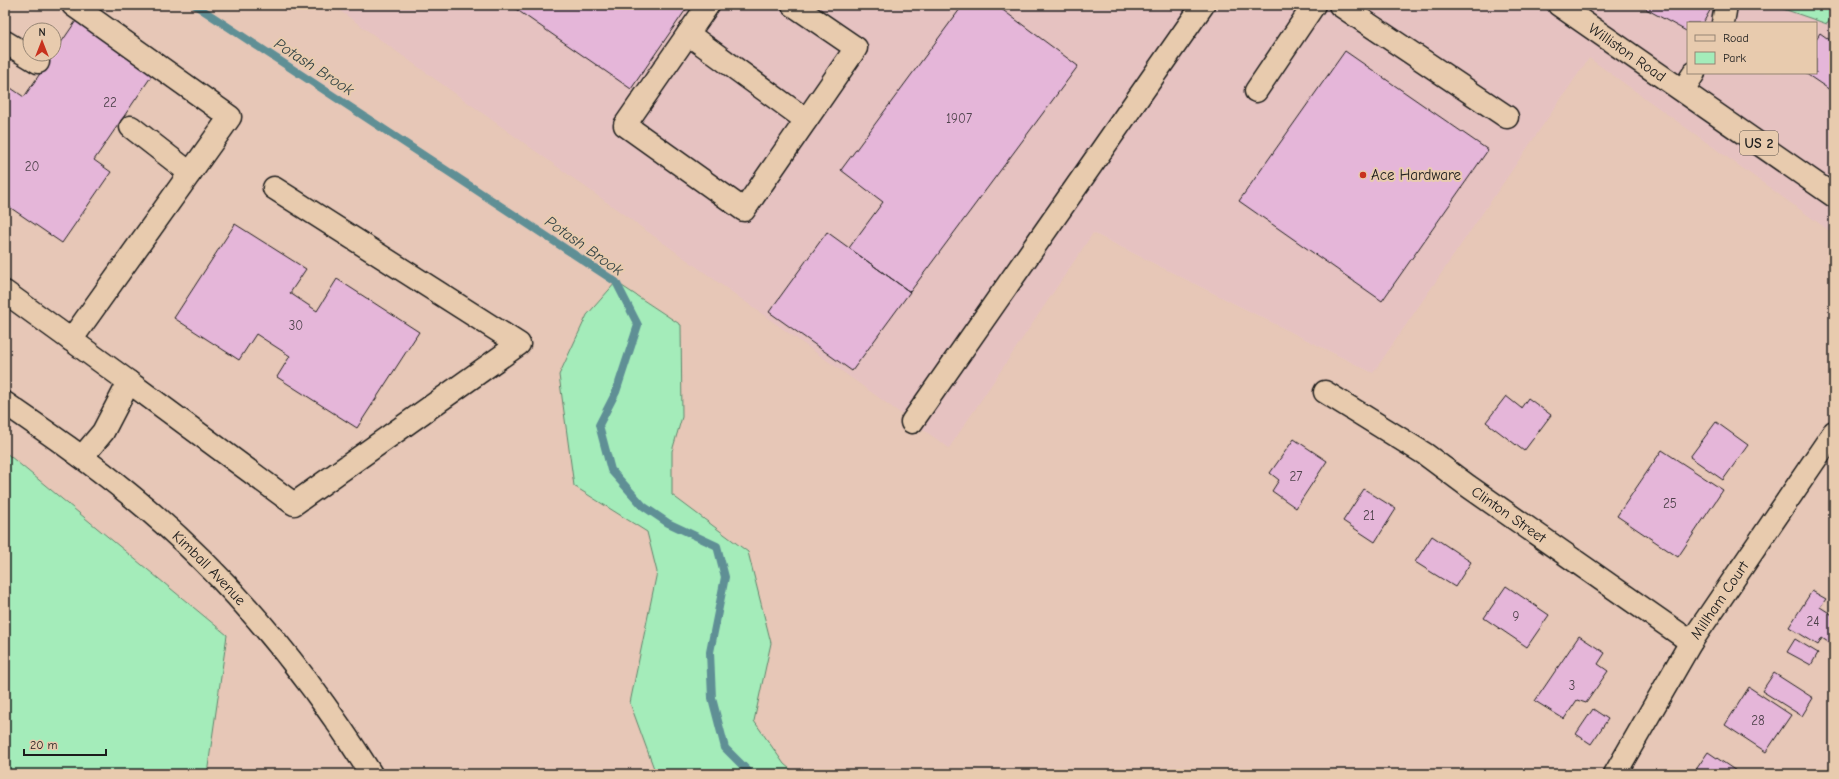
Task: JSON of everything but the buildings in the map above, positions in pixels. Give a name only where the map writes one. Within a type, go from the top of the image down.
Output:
[{"type":"main road","points":[[71,340],[230,117],[73,5]]},
{"type":"main road","points":[[708,5],[625,125],[744,210],[856,48],[793,5]]},
{"type":"main road","points":[[912,422],[1203,5]]},
{"type":"main road","points":[[1256,91],[1314,5]]},
{"type":"main road","points":[[1340,5],[1507,117]]},
{"type":"main road","name":"Williston Road","points":[[1559,5],[1689,82],[1834,196]]},
{"type":"main road","points":[[1723,22],[1726,5]]},
{"type":"main road","points":[[688,34],[806,120]]},
{"type":"main road","points":[[5,42],[22,52]]},
{"type":"main road","points":[[131,127],[190,173]]},
{"type":"main road","points":[[5,292],[294,504],[519,344],[274,188]]},
{"type":"main road","points":[[82,457],[103,432],[128,382]]},
{"type":"main road","name":"Clinton Street","points":[[1325,392],[1425,454],[1468,486],[1691,642]]},
{"type":"main road","name":"Kimball Avenue","points":[[5,402],[82,457],[130,494],[169,529],[249,610],[321,699],[371,774]]},
{"type":"main road","name":"Millham Court","points":[[1614,774],[1691,642],[1834,432]]},
{"type":"shaded area","points":[[332,5],[1834,5],[1834,234],[1589,58],[1373,373],[1093,233],[949,448]]},
{"type":"green space","points":[[1772,5],[1834,5],[1834,14],[1827,24]]},
{"type":"green space","points":[[616,282],[681,325],[682,417],[672,451],[672,495],[748,552],[771,643],[754,721],[784,764],[796,774],[656,774],[630,703],[657,572],[647,532],[574,486],[559,375],[587,315]]},
{"type":"green space","points":[[5,452],[227,635],[207,774],[5,774]]},
{"type":"waterway","name":"Potash Brook","points":[[195,5],[616,282],[638,325],[616,392],[599,425],[611,470],[643,506],[668,523],[717,546],[725,577],[710,652],[712,698],[725,748],[751,774]]},
{"type":"place","name":"Ace Hardware","points":[[1363,175]]}]
